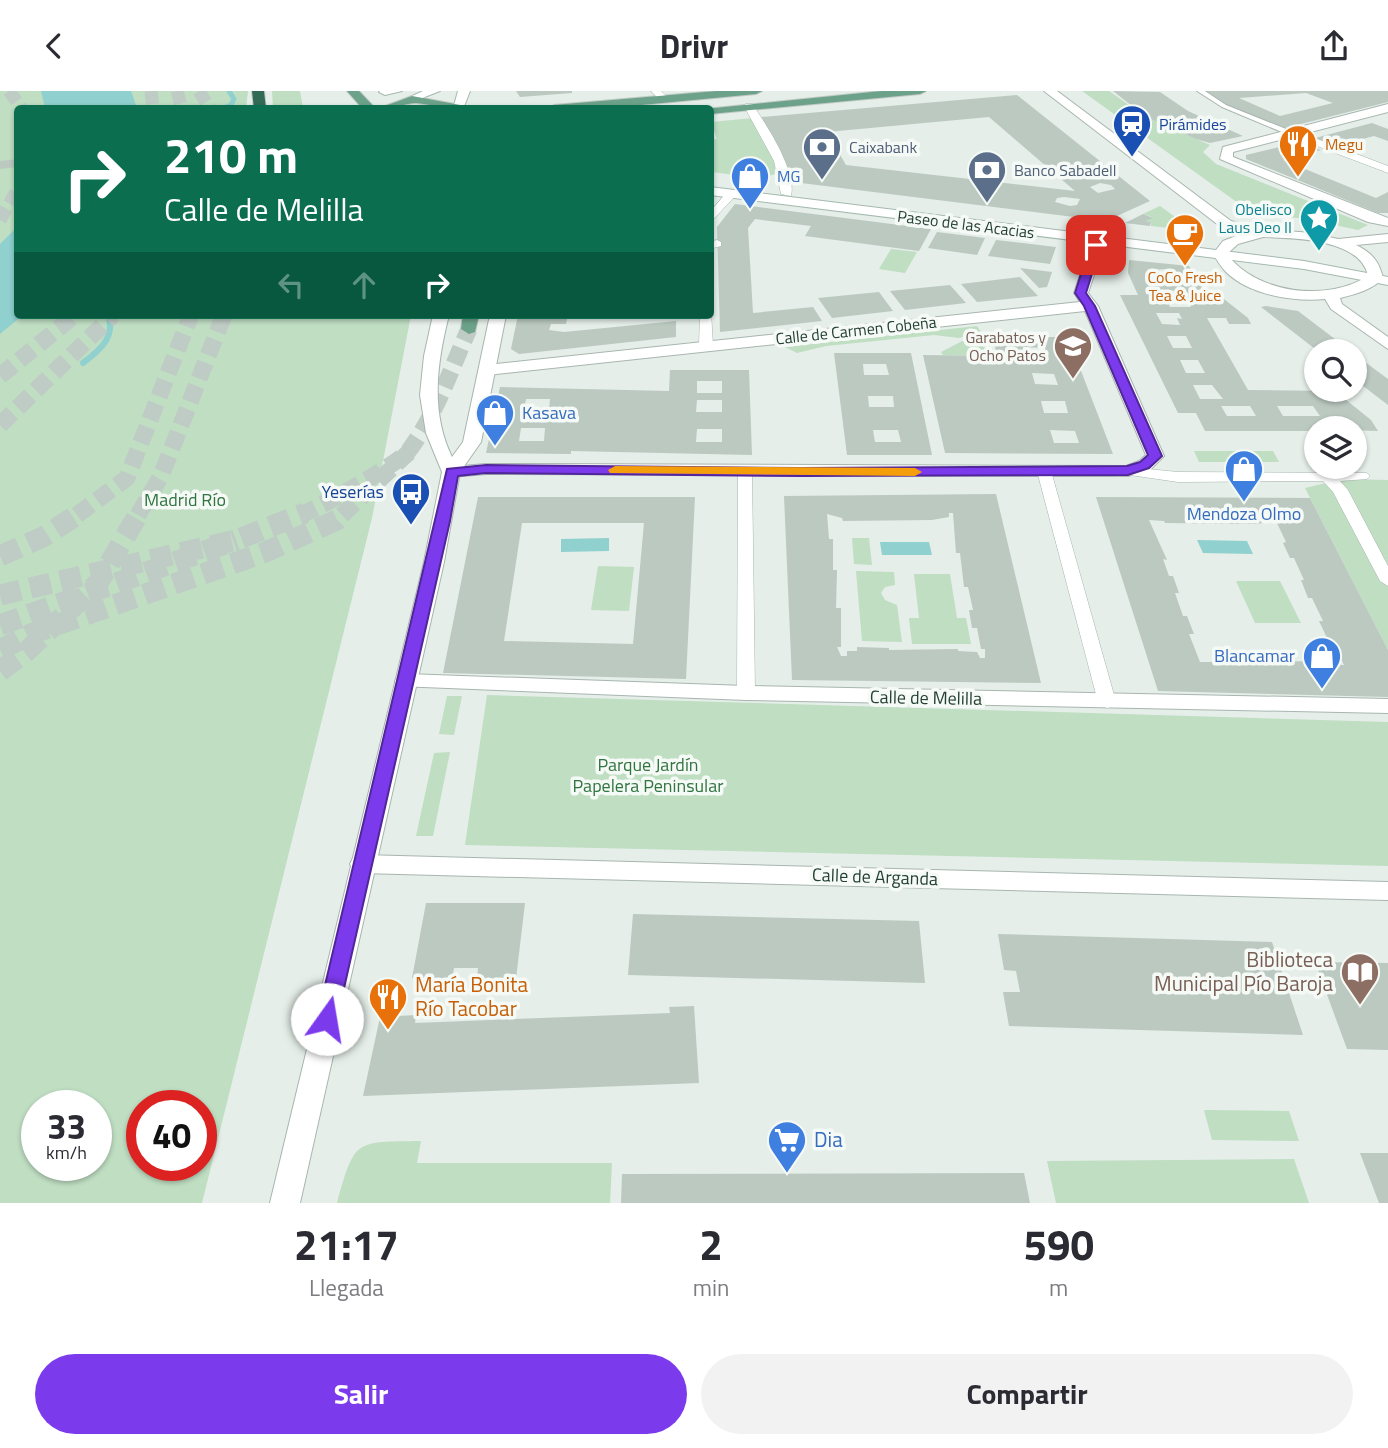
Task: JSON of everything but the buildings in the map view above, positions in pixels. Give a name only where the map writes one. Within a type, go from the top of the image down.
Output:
[{"type":"main road","points":[[353,91],[366,105]]},
{"type":"main road","points":[[384,91],[443,105]]},
{"type":"main road","points":[[584,105],[660,95],[756,91]]},
{"type":"main road","points":[[714,110],[920,91]]},
{"type":"main road","points":[[395,105],[412,99]]},
{"type":"street","points":[[384,91],[396,91]]},
{"type":"street","points":[[412,99],[434,91]]},
{"type":"street","points":[[1049,91],[1226,224],[1263,233],[1299,234],[1334,241],[1352,248],[1380,273]]},
{"type":"street","points":[[749,106],[760,122],[787,180],[787,194]]},
{"type":"street","points":[[1388,108],[1227,150],[1226,159],[1373,219],[1388,222]]},
{"type":"street","points":[[1292,133],[1388,170]]},
{"type":"street","name":"Paseo de las Acacias","points":[[714,185],[1099,236]]},
{"type":"street","name":"Paseo de las Acacias","points":[[714,192],[1222,250],[1344,271],[1380,273]]},
{"type":"street","points":[[714,215],[732,194]]},
{"type":"street","points":[[1263,233],[1234,240],[1222,250],[1225,266],[1240,277],[1264,287],[1293,293],[1331,295],[1368,286],[1380,273],[1388,247]]},
{"type":"street","points":[[1099,236],[1081,293],[1090,306],[1156,456],[1145,465],[1128,471]]},
{"type":"street","points":[[1334,241],[1388,238]]},
{"type":"street","points":[[1331,295],[1335,306],[1388,344]]},
{"type":"street","name":"Calle de Carmen Cobeña","points":[[487,370],[1090,306]]},
{"type":"street","points":[[440,319],[431,354],[427,395],[441,454],[452,472]]},
{"type":"street","points":[[285,1203],[448,501],[452,472],[472,442],[497,319]]},
{"type":"street","points":[[706,319],[706,345]]},
{"type":"street","points":[[452,472],[486,469],[1128,471],[1178,477],[1304,478]]},
{"type":"street","points":[[745,471],[746,693]]},
{"type":"street","points":[[1044,471],[1107,702]]},
{"type":"street","points":[[1330,479],[1340,490],[1388,581]]},
{"type":"street","name":"Calle de Melilla","points":[[405,681],[746,693],[1388,706]]},
{"type":"street","name":"Calle de Arganda","points":[[362,864],[1388,891]]},
{"type":"lane","points":[[1200,91],[1224,106],[1292,133]]},
{"type":"green space","name":"Madrid Río","points":[[0,91],[248,91],[246,105],[14,105],[14,319],[410,319],[372,518],[217,1143],[217,1090],[126,1090],[126,1181],[207,1181],[202,1203],[0,1203]]},
{"type":"green space","points":[[272,91],[300,91],[302,105],[273,105]]},
{"type":"green space","points":[[1082,91],[1109,91],[1146,117],[1210,145],[1203,152],[1216,164],[1368,225],[1358,230],[1307,219],[1252,213]]},
{"type":"green space","points":[[753,118],[780,173],[760,178],[714,172],[714,140],[717,139],[714,122]]},
{"type":"green space","points":[[1160,206],[1189,227],[1177,229],[1151,226],[1151,222],[1143,221],[1152,217],[1143,214]]},
{"type":"green space","points":[[891,249],[917,252],[905,273],[879,269]]},
{"type":"green space","points":[[977,326],[981,332],[959,338],[934,335],[826,346],[797,353],[785,347]]},
{"type":"green space","points":[[982,335],[989,356],[943,355],[941,352],[972,336]]},
{"type":"green space","points":[[1194,451],[1273,451],[1279,462],[1199,462]]},
{"type":"green space","points":[[1343,479],[1388,480],[1388,650],[1305,488]]},
{"type":"green space","points":[[852,538],[869,538],[872,565],[854,564]]},
{"type":"green space","points":[[598,566],[634,567],[629,611],[591,610]]},
{"type":"green space","points":[[856,571],[894,572],[895,585],[885,587],[881,593],[885,600],[897,605],[902,642],[862,641]]},
{"type":"green space","points":[[914,574],[950,574],[957,618],[966,618],[971,644],[912,644],[909,618],[919,618]]},
{"type":"green space","points":[[1236,581],[1280,581],[1301,623],[1255,623]]},
{"type":"green space","name":"Parque Jardín Papelera Peninsular","points":[[487,695],[1388,722],[1388,866],[465,845]]},
{"type":"green space","points":[[447,696],[462,696],[454,735],[439,734]]},
{"type":"green space","points":[[450,752],[433,836],[416,836],[434,753]]},
{"type":"green space","points":[[1204,1110],[1289,1111],[1299,1141],[1212,1140]]},
{"type":"green space","points":[[421,1141],[417,1163],[612,1163],[610,1203],[337,1203],[348,1166],[361,1148],[383,1142]]},
{"type":"green space","points":[[1294,1159],[1309,1203],[1056,1203],[1047,1161]]},
{"type":"water","points":[[41,91],[131,91],[136,105],[44,105]]},
{"type":"water","points":[[14,230],[14,319],[18,319],[0,334],[0,244]]},
{"type":"water","points":[[609,538],[609,551],[561,552],[561,539]]},
{"type":"water","points":[[1197,540],[1247,541],[1253,554],[1203,553]]},
{"type":"water","points":[[880,542],[929,542],[932,555],[882,555]]},
{"type":"waterway","points":[[229,91],[234,99],[231,105]]},
{"type":"waterway","points":[[83,363],[105,342],[110,330],[109,319]]},
{"type":"tunnel","points":[[9,91],[19,105]]},
{"type":"tunnel","points":[[151,91],[153,105]]},
{"type":"tunnel","points":[[177,91],[181,105]]},
{"type":"tunnel","points":[[199,91],[208,105]]},
{"type":"tunnel","points":[[0,220],[14,195]]},
{"type":"tunnel","points":[[0,376],[70,319]]},
{"type":"tunnel","points":[[0,425],[109,319]]},
{"type":"tunnel","points":[[78,515],[127,478],[189,319]]},
{"type":"tunnel","points":[[138,515],[161,476],[222,319]]},
{"type":"tunnel","points":[[305,513],[376,474],[410,449],[435,406],[469,329]]},
{"type":"tunnel","points":[[342,515],[409,452]]},
{"type":"tunnel","points":[[87,594],[98,583],[139,513]]},
{"type":"tunnel","points":[[0,595],[236,540],[305,513]]},
{"type":"tunnel","points":[[300,515],[305,513]]},
{"type":"tunnel","points":[[0,556],[43,537],[78,515]]},
{"type":"tunnel","points":[[53,626],[263,553],[337,520],[342,515]]},
{"type":"tunnel","points":[[87,594],[236,540]]},
{"type":"tunnel","points":[[0,625],[87,594]]},
{"type":"tunnel","points":[[53,626],[87,594]]},
{"type":"tunnel","points":[[0,650],[53,626]]},
{"type":"tunnel","points":[[0,671],[27,651],[53,626]]},
{"type":"slow traffic","points":[[615,470],[915,472]]},
{"type":"place","name":"Pirámides","points":[[1132,158]]},
{"type":"place","name":"Megu","points":[[1298,178]]},
{"type":"place","name":"Caixabank","points":[[822,181]]},
{"type":"place","name":"Banco Sabadell","points":[[987,204]]},
{"type":"place","name":"MG","points":[[750,210]]},
{"type":"place","name":"Obelisco Laus Deo II","points":[[1319,252]]},
{"type":"place","name":"CoCo Fresh Tea & Juice","points":[[1185,267]]},
{"type":"place","name":"Garabatos y Ocho Patos","points":[[1073,380]]},
{"type":"place","name":"Kasava","points":[[495,447]]},
{"type":"place","name":"Mendoza Olmo","points":[[1244,503]]},
{"type":"place","name":"Yeserías","points":[[411,526]]},
{"type":"place","name":"Blancamar","points":[[1322,690]]},
{"type":"place","name":"Biblioteca Municipal Pío Baroja","points":[[1360,1006]]},
{"type":"place","name":"María Bonita Río Tacobar","points":[[388,1031]]},
{"type":"place","name":"Dia","points":[[787,1174]]},
{"type":"route","points":[[327,1019],[448,501],[452,472],[486,469],[1128,471],[1145,465],[1156,456],[1090,306],[1081,293],[1096,245]]}]
